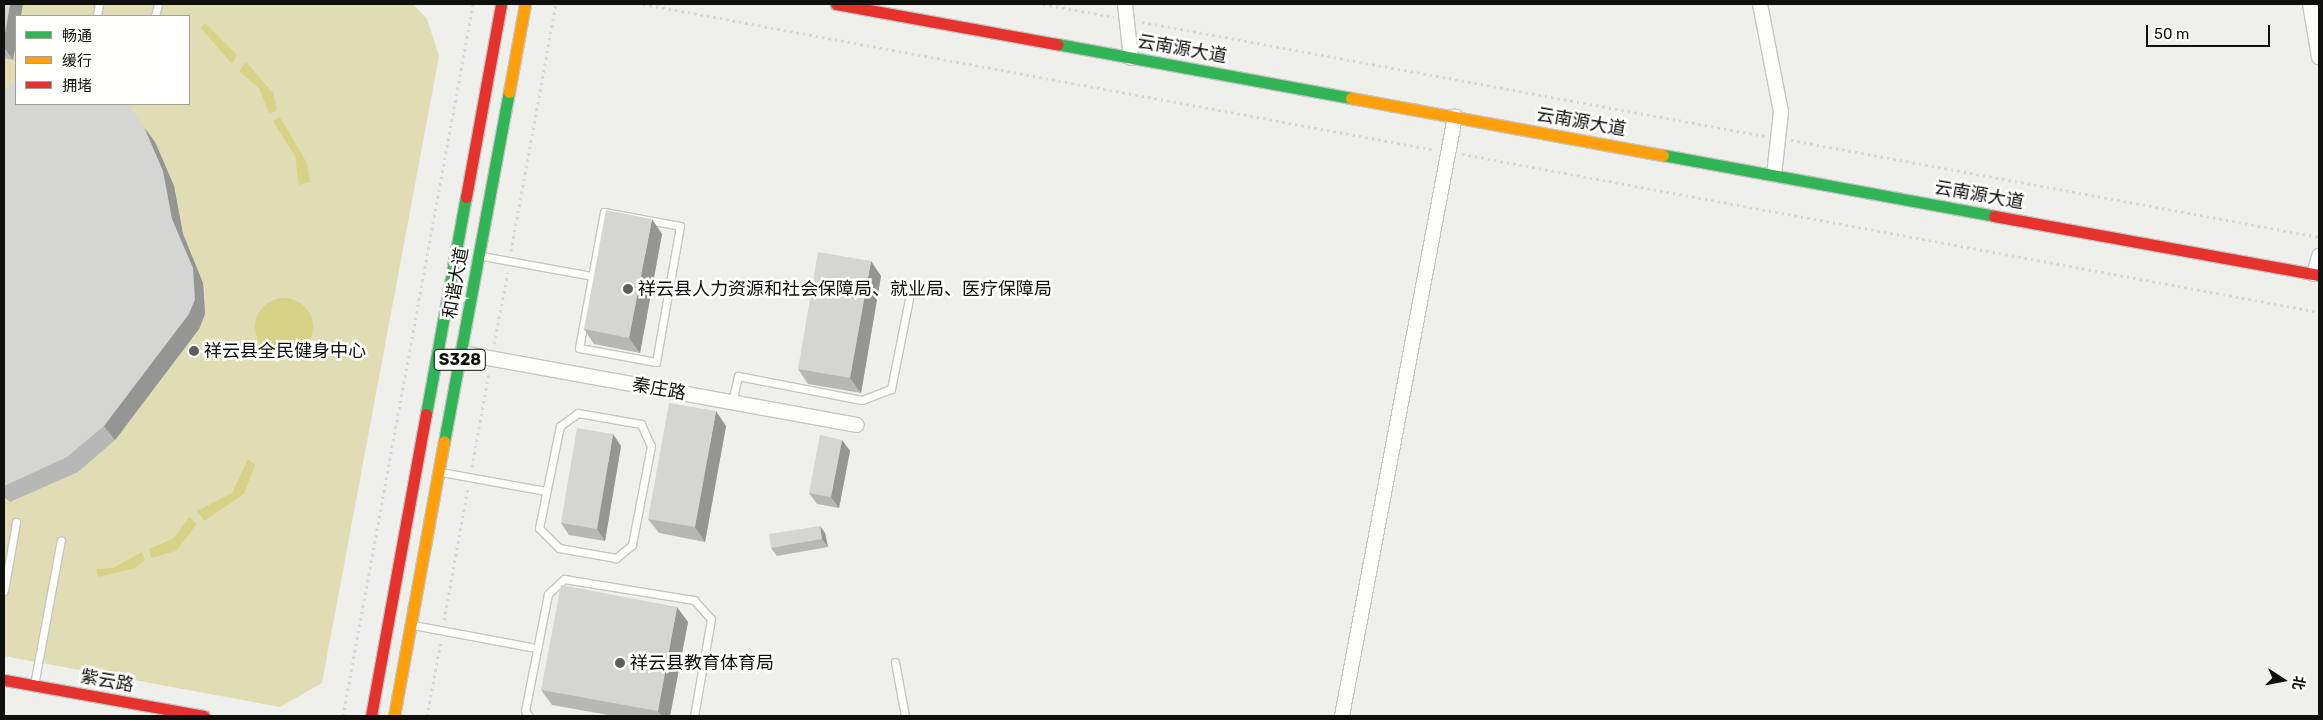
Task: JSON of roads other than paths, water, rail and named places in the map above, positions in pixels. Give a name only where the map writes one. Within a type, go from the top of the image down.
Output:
[{"type":"main road","name":"和谐大道","points":[[371,716],[501,4]]},
{"type":"main road","name":"和谐大道","points":[[394,716],[525,4]]},
{"type":"main road","name":"云南源大道","points":[[836,4],[2317,274]]},
{"type":"main road","name":"紫云路","points":[[4,680],[204,716]]},
{"type":"street","points":[[1125,4],[1131,58]]},
{"type":"street","points":[[1760,4],[1781,112],[1780,138],[1774,175]]},
{"type":"street","points":[[2310,4],[2319,57]]},
{"type":"street","points":[[1342,716],[1454,117]]},
{"type":"street","points":[[2317,274],[2319,256]]},
{"type":"street","name":"秦庄路","points":[[461,353],[856,425]]},
{"type":"lane","points":[[604,212],[680,226],[656,362],[579,348],[592,276],[604,212]]},
{"type":"lane","points":[[479,255],[592,276]]},
{"type":"lane","points":[[732,402],[738,376],[862,400],[891,389],[909,299]]},
{"type":"lane","points":[[578,413],[641,424],[651,446],[632,545],[616,558],[559,548],[540,528],[546,491],[560,426],[578,413]]},
{"type":"lane","points":[[440,472],[546,491]]},
{"type":"lane","points":[[4,591],[16,522]]},
{"type":"lane","points":[[34,685],[61,540]]},
{"type":"lane","points":[[529,716],[525,711],[548,594],[564,579],[694,600],[711,619],[694,716]]},
{"type":"lane","points":[[411,625],[536,648]]},
{"type":"lane","points":[[895,662],[905,716]]},
{"type":"place","name":"祥云县人力资源和社会保障局、就业局、医疗保障局","points":[[628,289]]},
{"type":"place","name":"祥云县全民健身中心","points":[[194,351]]},
{"type":"place","name":"祥云县教育体育局","points":[[620,663]]}]
